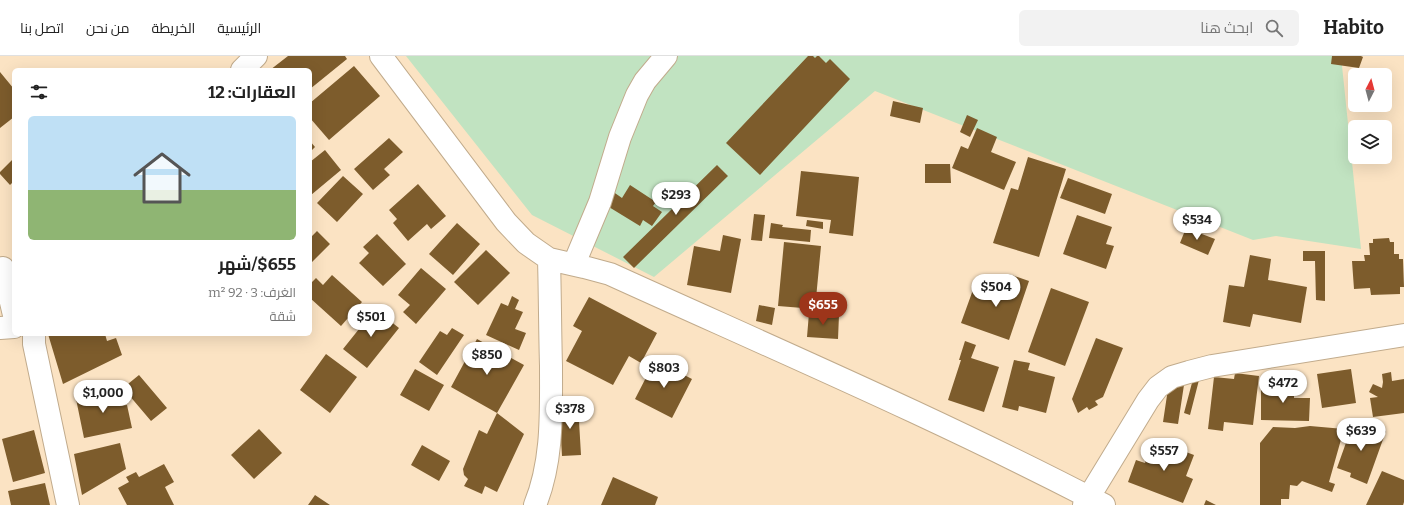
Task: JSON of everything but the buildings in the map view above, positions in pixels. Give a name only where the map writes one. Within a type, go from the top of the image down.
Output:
[{"type":"street","points":[[244,68],[256,56]]},
{"type":"street","points":[[381,56],[506,222],[526,243],[549,260],[574,264],[610,274],[1031,467],[1092,502],[1148,400],[1158,387],[1172,378],[1212,366],[1404,335]]},
{"type":"street","points":[[574,264],[600,202],[620,137],[637,95],[648,76],[666,56]]},
{"type":"street","points":[[535,505],[545,475],[550,448],[549,260]]},
{"type":"street","points":[[6,283],[12,307]]},
{"type":"street","points":[[0,328],[12,326]]},
{"type":"street","points":[[31,337],[68,505]]},
{"type":"green space","points":[[406,56],[1341,56],[1348,124],[1348,164],[1352,164],[1361,249],[1276,236],[1253,240],[875,91],[654,277],[532,215]]}]
